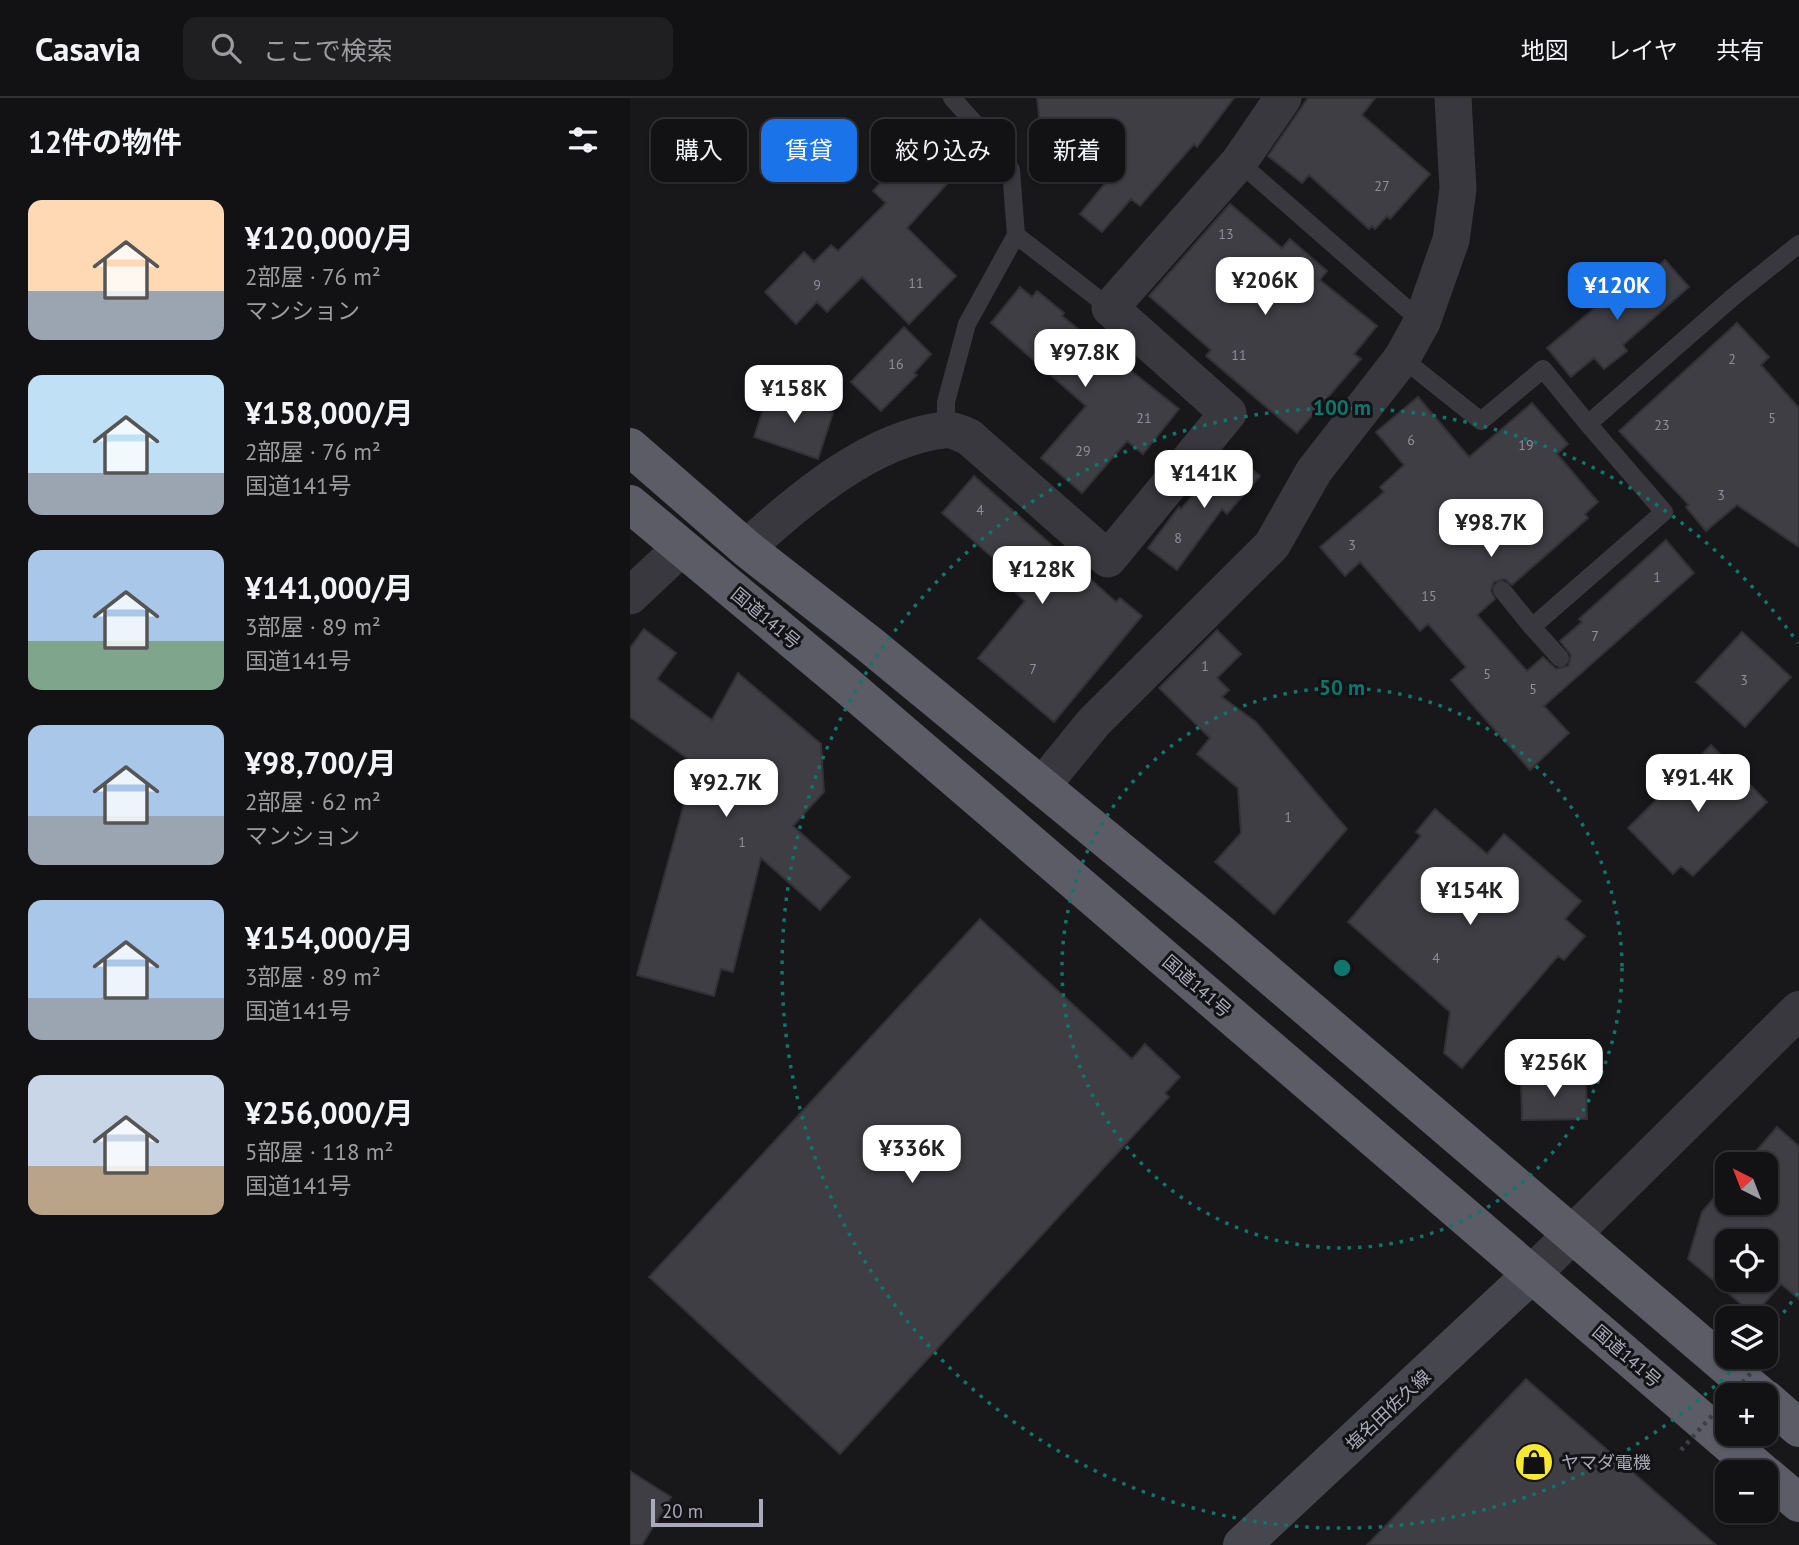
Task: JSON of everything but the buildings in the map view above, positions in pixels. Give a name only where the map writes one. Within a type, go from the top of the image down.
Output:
[{"type":"highway","points":[[630,447],[746,548],[869,644],[1220,933],[1572,1233],[1760,1378]]},
{"type":"highway","name":"国道141号","points":[[630,504],[855,692],[1749,1460]]},
{"type":"highway","points":[[1778,1410],[1799,1428]]},
{"type":"highway","name":"国道141号","points":[[1778,1485],[1799,1503]]},
{"type":"main road","name":"塩名田佐久線","points":[[1242,1545],[1531,1274]]},
{"type":"street","points":[[746,548],[773,524],[856,463],[897,443],[946,429],[970,436],[1108,559],[1228,413],[1110,308],[1240,162],[1283,98]]},
{"type":"street","points":[[1041,786],[1094,722],[1272,545],[1314,471],[1402,358],[1422,323],[1453,227],[1458,189],[1452,98]]},
{"type":"street","points":[[630,596],[681,548]]},
{"type":"street","points":[[1531,1274],[1794,1026]]},
{"type":"lane","points":[[946,429],[946,402],[967,324],[1016,235],[1011,170],[999,150],[953,98]]},
{"type":"lane","points":[[1240,162],[1422,323]]},
{"type":"lane","points":[[1016,235],[1110,308]]},
{"type":"lane","points":[[1588,424],[1732,297],[1799,244]]},
{"type":"lane","points":[[1402,358],[1481,421],[1543,369],[1664,513],[1532,627]]},
{"type":"lane","points":[[1502,590],[1560,658]]},
{"type":"path","points":[[1681,1450],[1715,1412]]},
{"type":"place","name":"ヤマダ電機","points":[[1534,1462]]}]
